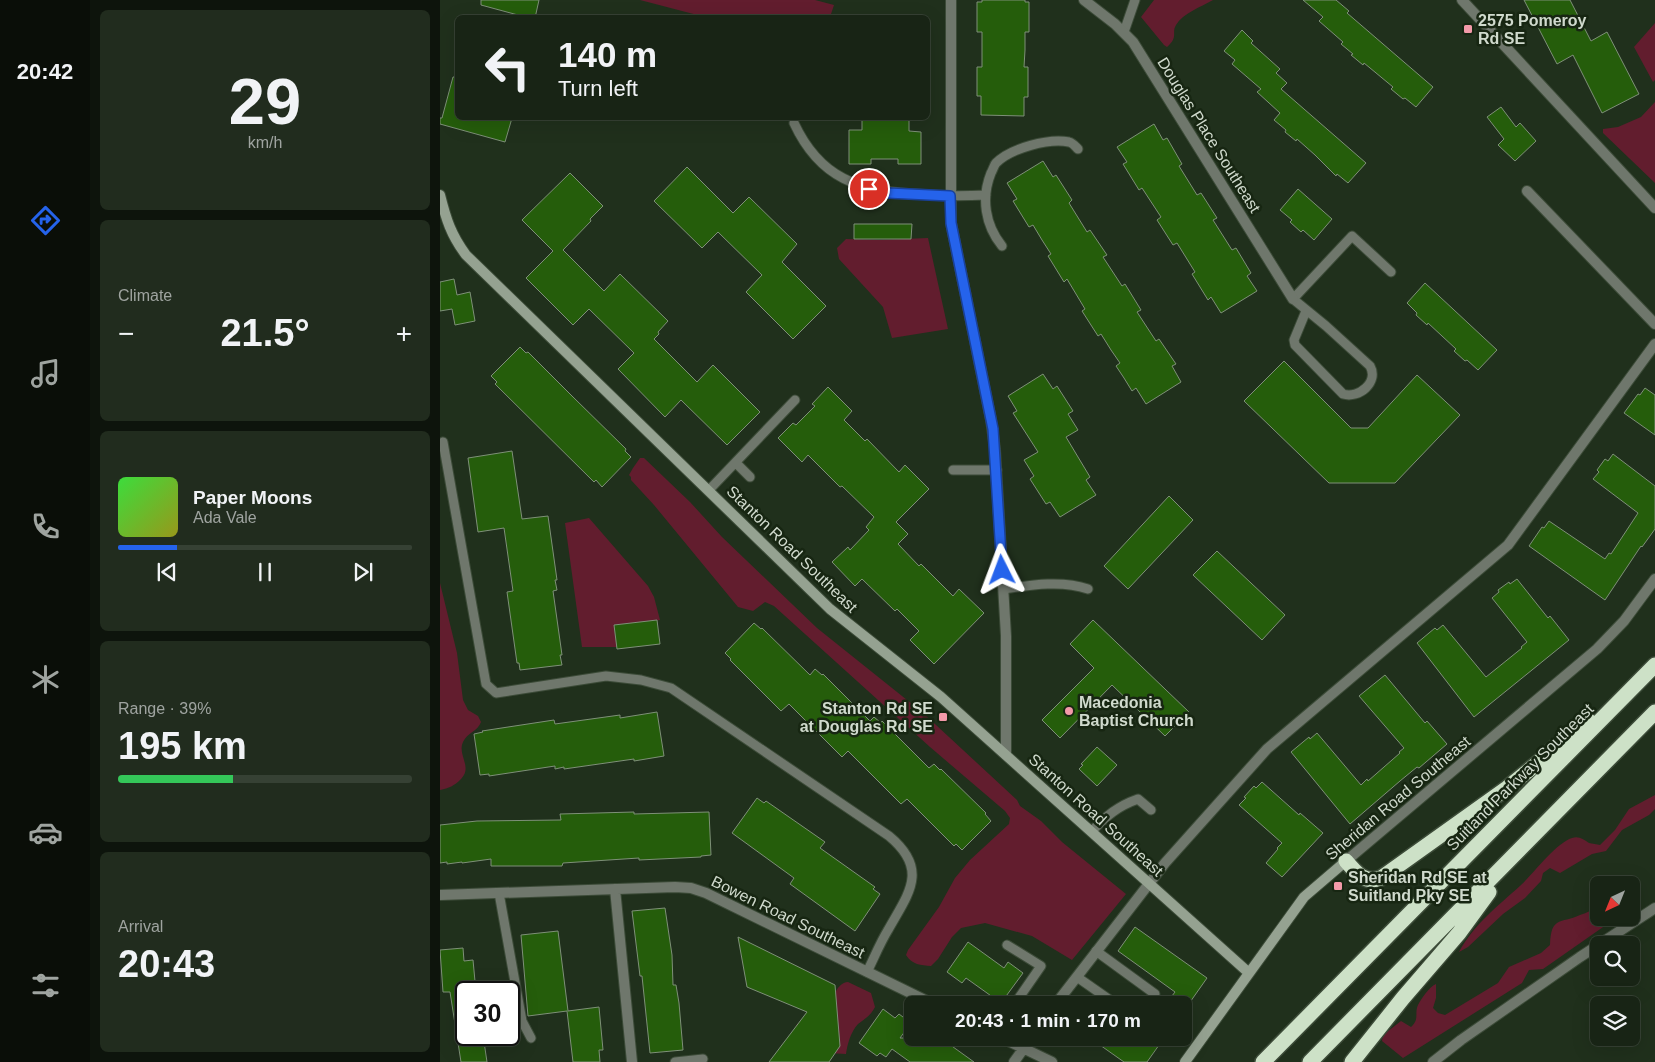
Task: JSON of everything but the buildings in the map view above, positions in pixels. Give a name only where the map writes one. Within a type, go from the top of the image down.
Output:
[{"type":"highway","name":"Suitland Parkway Southeast","points":[[1263,1062],[1655,665]]},
{"type":"highway","points":[[1346,861],[1359,875],[1371,880],[1386,876],[1524,774],[1555,747],[1627,694]]},
{"type":"highway","points":[[1310,1062],[1655,712]]},
{"type":"highway","points":[[1352,1062],[1403,998],[1459,933],[1518,852]]},
{"type":"street","points":[[951,0],[951,223],[992,420],[997,470],[1006,636],[1006,755]]},
{"type":"street","name":"Douglas Place Southeast","points":[[1084,0],[1094,3],[1133,42],[1293,299]]},
{"type":"street","points":[[1462,0],[1655,208]]},
{"type":"street","points":[[1527,191],[1655,324]]},
{"type":"street","name":"Stanton Road Southeast","points":[[440,196],[450,231],[466,254],[830,609],[941,696],[1249,973]]},
{"type":"street","points":[[1063,996],[1165,863],[1267,749],[1508,545],[1655,344]]},
{"type":"street","name":"Sheridan Road Southeast","points":[[1186,1062],[1304,897],[1597,649],[1624,622],[1655,579]]},
{"type":"street","name":"Bowen Road Southeast","points":[[440,895],[615,888],[675,887],[698,890],[917,996]]},
{"type":"street","points":[[615,888],[632,1062]]},
{"type":"street","points":[[1433,1062],[1461,1040],[1655,908]]},
{"type":"street","points":[[1019,1046],[1052,1062]]},
{"type":"street","points":[[1014,1062],[1023,1048]]},
{"type":"lane","points":[[1124,32],[1135,0]]},
{"type":"lane","points":[[794,123],[820,162],[840,177],[869,189],[888,193],[950,196],[986,194]]},
{"type":"lane","points":[[1002,246],[990,226],[985,208],[987,183],[996,163],[1012,153],[1045,141],[1071,142],[1078,149]]},
{"type":"lane","points":[[1306,311],[1294,340],[1295,345],[1343,394],[1350,396],[1362,391],[1369,385],[1372,378],[1373,372],[1370,366],[1293,299],[1352,236],[1391,272]]},
{"type":"lane","points":[[709,490],[795,400]]},
{"type":"lane","points":[[443,442],[486,684],[496,693],[606,676],[641,680],[672,688],[889,836],[904,851],[910,865],[912,878],[909,894],[886,932],[868,972]]},
{"type":"lane","points":[[736,463],[750,477]]},
{"type":"lane","points":[[953,470],[997,470]]},
{"type":"lane","points":[[1004,589],[1052,584],[1078,586],[1088,589]]},
{"type":"lane","points":[[1092,831],[1107,815],[1138,799],[1151,810]]},
{"type":"lane","points":[[499,892],[522,1021],[531,1038]]},
{"type":"lane","points":[[1007,945],[1041,966],[1020,996]]},
{"type":"lane","points":[[1096,951],[1155,994],[1154,996]]},
{"type":"lane","points":[[1077,977],[1104,996]]},
{"type":"lane","points":[[675,1062],[703,1059]]},
{"type":"shaded area","points":[[640,0],[815,0],[834,5],[831,15],[697,15]]},
{"type":"shaded area","points":[[1154,0],[1213,0],[1179,21],[1175,28],[1174,38],[1167,47],[1141,17]]},
{"type":"shaded area","points":[[1655,23],[1655,80],[1653,82],[1634,47]]},
{"type":"shaded area","points":[[1655,102],[1655,183],[1603,133],[1603,129],[1618,127],[1641,117]]},
{"type":"shaded area","points":[[928,238],[948,329],[892,338],[883,307],[839,259],[837,248],[846,239]]},
{"type":"shaded area","points":[[640,458],[644,458],[690,502],[722,537],[817,628],[922,712],[1017,800],[1020,806],[1041,821],[1062,842],[1126,894],[1072,960],[1032,936],[985,923],[961,928],[931,966],[917,964],[908,958],[906,955],[908,950],[939,907],[955,878],[970,860],[1009,824],[1010,818],[1005,811],[930,747],[774,606],[765,602],[753,611],[738,607],[631,480],[629,475]]},
{"type":"shaded area","points":[[589,518],[648,586],[654,597],[660,620],[614,625],[617,647],[582,647],[565,523]]},
{"type":"shaded area","points":[[440,583],[457,653],[463,700],[468,710],[478,716],[481,722],[463,742],[462,752],[466,770],[461,779],[454,785],[440,790]]},
{"type":"shaded area","points":[[1655,795],[1655,809],[1649,815],[1622,830],[1606,851],[1592,854],[1560,873],[1550,868],[1543,873],[1541,881],[1525,898],[1503,914],[1468,947],[1459,952],[1479,924],[1559,846],[1577,837],[1589,843],[1600,845],[1615,830],[1629,809]]},
{"type":"shaded area","points":[[1590,910],[1590,926],[1605,926],[1543,969],[1529,970],[1522,983],[1403,1058],[1382,1041],[1383,1035],[1401,1021],[1411,1027],[1414,1024],[1418,1005],[1434,985],[1436,984],[1436,998],[1433,1008],[1438,1013],[1445,1015],[1498,983],[1509,967],[1541,953],[1550,945],[1552,929],[1558,922]]},
{"type":"shaded area","points":[[848,982],[871,993],[875,1007],[870,1015],[853,1030],[846,1054],[829,1053],[797,1035],[796,1025],[809,1016],[829,1009],[838,988]]},
{"type":"place","name":"2575 Pomeroy Rd SE","points":[[1468,29]]},
{"type":"place","name":"Macedonia Baptist Church","points":[[1069,711]]},
{"type":"place","name":"Stanton Rd SE at Douglas Rd SE","points":[[943,717]]},
{"type":"place","name":"Sheridan Rd SE at Suitland Pky SE","points":[[1338,886]]},
{"type":"route","points":[[869,189],[888,193],[950,196],[951,223],[993,429],[1002,570]]}]
